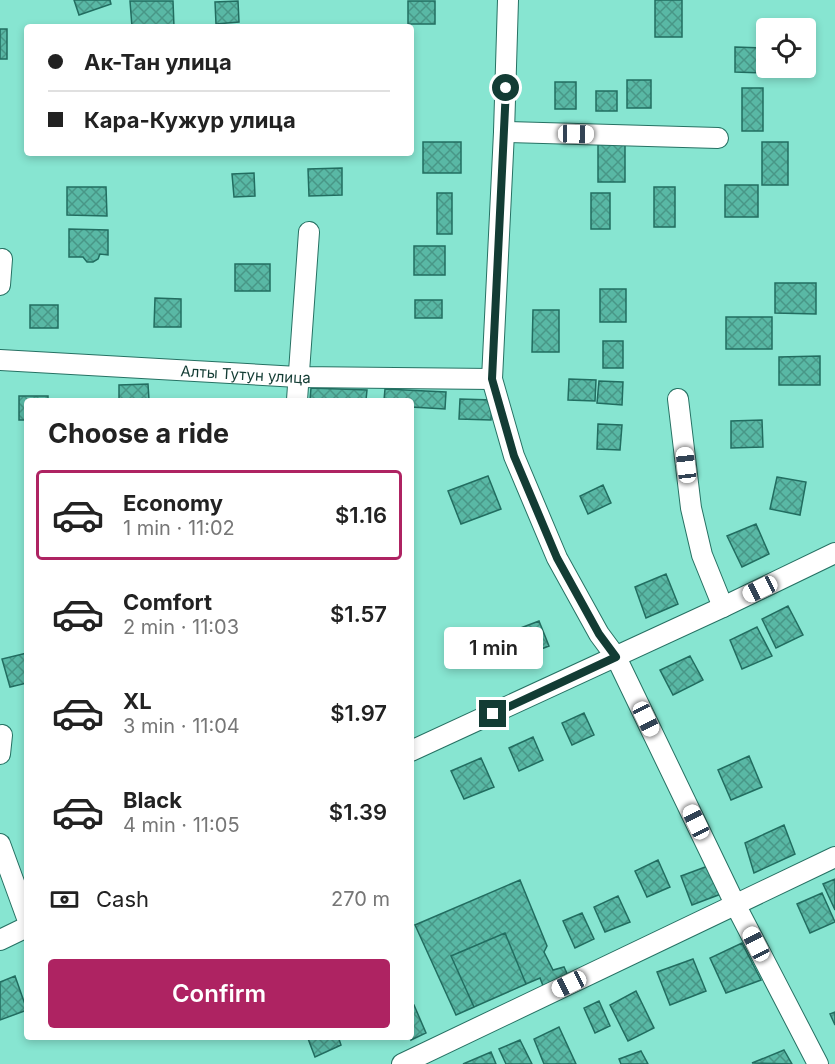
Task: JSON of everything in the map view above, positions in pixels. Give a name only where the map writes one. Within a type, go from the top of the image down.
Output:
[{"type":"street","points":[[508,0],[492,379],[514,456],[557,558],[599,634],[616,657],[735,904],[818,1064]]},
{"type":"street","points":[[504,132],[718,138]]},
{"type":"street","points":[[297,398],[309,232]]},
{"type":"street","points":[[0,285],[2,259]]},
{"type":"street","name":"Алты Тутун улица","points":[[0,360],[298,376],[492,379]]},
{"type":"street","points":[[678,399],[691,508],[702,555],[723,608]]},
{"type":"street","points":[[414,750],[723,608],[835,553]]},
{"type":"street","points":[[0,844],[24,910]]},
{"type":"street","points":[[402,1064],[835,857]]},
{"type":"street","points":[[0,940],[24,928]]},
{"type":"building","points":[[74,0],[110,0],[111,4],[79,15]]},
{"type":"building","points":[[655,0],[682,0],[682,37],[655,37]]},
{"type":"building","points":[[130,1],[173,1],[174,24],[132,24]]},
{"type":"building","points":[[238,1],[239,22],[216,24],[215,2]]},
{"type":"building","points":[[408,1],[435,1],[435,24],[408,24]]},
{"type":"building","points":[[0,29],[7,29],[7,59],[0,59]]},
{"type":"building","points":[[735,47],[756,48],[756,73],[735,72]]},
{"type":"building","points":[[627,80],[651,80],[651,108],[627,108]]},
{"type":"building","points":[[555,82],[576,82],[576,109],[555,109]]},
{"type":"building","points":[[742,88],[763,88],[763,131],[742,131]]},
{"type":"building","points":[[596,91],[617,91],[617,111],[596,111]]},
{"type":"building","points":[[423,142],[461,142],[461,173],[423,173]]},
{"type":"building","points":[[762,142],[788,142],[788,185],[762,185]]},
{"type":"building","points":[[598,144],[625,144],[625,182],[598,182]]},
{"type":"building","points":[[342,168],[342,195],[309,196],[308,169]]},
{"type":"building","points":[[254,173],[255,196],[234,197],[232,174]]},
{"type":"building","points":[[725,185],[758,185],[758,217],[725,217]]},
{"type":"building","points":[[67,187],[106,187],[107,216],[67,215]]},
{"type":"building","points":[[654,187],[675,187],[675,227],[654,227]]},
{"type":"building","points":[[437,193],[452,193],[452,234],[437,234]]},
{"type":"building","points":[[591,193],[610,193],[610,229],[591,229]]},
{"type":"building","points":[[69,229],[108,230],[108,255],[100,254],[93,262],[87,262],[83,257],[69,257]]},
{"type":"building","points":[[414,246],[445,246],[445,275],[414,275]]},
{"type":"building","points":[[235,264],[270,264],[270,291],[235,291]]},
{"type":"building","points":[[775,283],[816,283],[816,314],[775,313]]},
{"type":"building","points":[[600,289],[626,289],[626,322],[600,322]]},
{"type":"building","points":[[155,298],[181,299],[181,327],[154,327]]},
{"type":"building","points":[[415,300],[442,300],[442,318],[415,318]]},
{"type":"building","points":[[30,305],[58,305],[58,328],[30,328]]},
{"type":"building","points":[[533,310],[559,310],[559,352],[532,352]]},
{"type":"building","points":[[726,317],[772,317],[772,349],[726,349]]},
{"type":"building","points":[[603,341],[623,341],[623,368],[603,368]]},
{"type":"building","points":[[820,356],[820,385],[779,385],[779,357]]},
{"type":"building","points":[[569,379],[596,380],[595,401],[568,400]]},
{"type":"building","points":[[599,381],[623,382],[622,405],[597,403]]},
{"type":"building","points":[[148,384],[149,398],[119,398],[119,385]]},
{"type":"building","points":[[311,388],[367,390],[366,398],[310,398]]},
{"type":"building","points":[[385,389],[446,392],[445,409],[414,407],[414,398],[384,398]]},
{"type":"building","points":[[19,396],[48,396],[48,398],[24,398],[24,420],[19,420]]},
{"type":"building","points":[[460,399],[492,400],[491,420],[459,419]]},
{"type":"building","points":[[762,420],[763,447],[731,448],[731,421]]},
{"type":"building","points":[[598,424],[622,425],[620,450],[597,449]]},
{"type":"building","points":[[488,476],[501,509],[461,524],[448,491]]},
{"type":"building","points":[[777,477],[806,482],[800,515],[770,509]]},
{"type":"building","points":[[603,485],[611,503],[588,514],[580,496]]},
{"type":"building","points":[[756,524],[769,554],[742,567],[727,536]]},
{"type":"building","points":[[666,574],[678,604],[646,618],[635,587]]},
{"type":"building","points":[[788,606],[803,635],[776,648],[762,619]]},
{"type":"building","points":[[539,621],[549,646],[528,654],[518,629]]},
{"type":"building","points":[[757,627],[772,656],[742,669],[730,640]]},
{"type":"building","points":[[24,654],[24,684],[10,687],[2,659]]},
{"type":"building","points":[[690,656],[703,680],[673,695],[660,670]]},
{"type":"building","points":[[584,713],[594,735],[572,745],[562,723]]},
{"type":"building","points":[[533,737],[543,760],[519,771],[509,748]]},
{"type":"building","points":[[749,756],[762,787],[731,800],[718,770]]},
{"type":"building","points":[[481,758],[494,787],[464,799],[451,771]]},
{"type":"building","points":[[784,825],[795,854],[754,873],[745,843]]},
{"type":"building","points":[[658,860],[670,887],[647,897],[635,871]]},
{"type":"building","points":[[708,866],[721,894],[692,905],[681,876]]},
{"type":"building","points":[[835,879],[835,910],[823,884]]},
{"type":"building","points":[[520,880],[547,946],[544,952],[553,970],[564,967],[570,980],[545,991],[540,978],[526,984],[505,933],[451,956],[474,1007],[456,1015],[415,925]]},
{"type":"building","points":[[822,893],[835,922],[810,933],[797,904]]},
{"type":"building","points":[[618,896],[630,922],[605,932],[594,907]]},
{"type":"building","points":[[582,913],[594,939],[575,948],[563,921]]},
{"type":"building","points":[[505,933],[526,984],[474,1007],[451,956]]},
{"type":"building","points":[[742,943],[761,980],[726,993],[710,958]]},
{"type":"building","points":[[693,959],[706,991],[670,1005],[657,972]]},
{"type":"building","points":[[15,976],[24,1002],[24,1011],[0,1020],[0,982]]},
{"type":"building","points":[[636,991],[654,1028],[628,1041],[610,1005]]},
{"type":"building","points":[[599,1001],[610,1026],[595,1033],[584,1008]]},
{"type":"building","points":[[414,1005],[426,1033],[414,1039]]},
{"type":"building","points":[[835,1012],[835,1025],[830,1014]]},
{"type":"building","points":[[559,1027],[576,1064],[544,1064],[534,1039]]},
{"type":"building","points":[[309,1040],[339,1040],[341,1045],[315,1057]]},
{"type":"building","points":[[520,1040],[532,1064],[506,1064],[499,1049]]},
{"type":"building","points":[[784,1050],[792,1064],[752,1063]]},
{"type":"building","points":[[641,1051],[648,1064],[621,1064],[619,1059]]},
{"type":"building","points":[[491,1052],[496,1064],[463,1064]]},
{"type":"route","points":[[493,714],[616,657],[599,634],[557,558],[514,456],[492,379],[506,88]]}]
